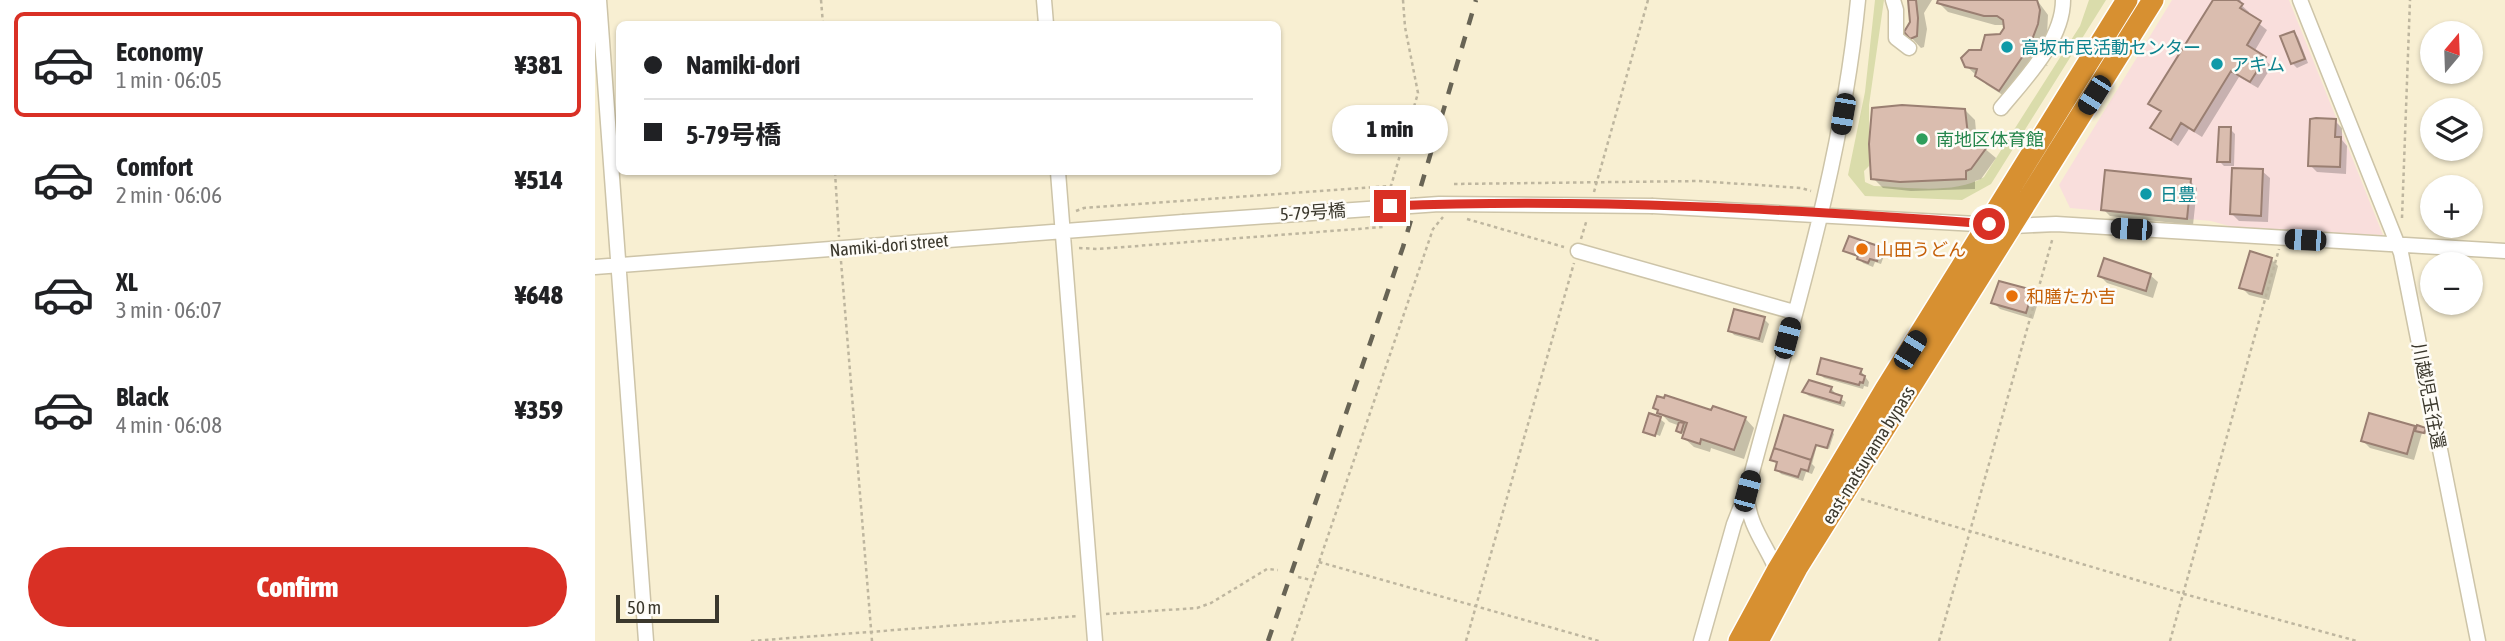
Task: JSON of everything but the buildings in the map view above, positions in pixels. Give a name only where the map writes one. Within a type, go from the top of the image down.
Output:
[{"type":"highway","name":"east-matsuyama bypass","points":[[1780,580],[1885,390],[2127,0]]},
{"type":"highway","name":"east-matsuyama bypass","points":[[1780,580],[1845,492],[2153,0]]},
{"type":"highway","points":[[1739,641],[1780,580]]},
{"type":"highway","points":[[1758,641],[1780,580]]},
{"type":"street","points":[[599,0],[646,641]]},
{"type":"street","points":[[1044,0],[1046,21]]},
{"type":"street","points":[[1701,641],[1734,524],[1747,491],[1828,191],[1846,97],[1858,0]]},
{"type":"street","points":[[1893,0],[1896,10],[1896,38],[1909,48]]},
{"type":"street","points":[[2001,108],[2041,60],[2060,21],[2063,0]]},
{"type":"street","name":"川越児玉往還","points":[[2300,0],[2401,253],[2478,641]]},
{"type":"street","points":[[1058,175],[1095,641]]},
{"type":"street","name":"5-79号橋","points":[[1183,222],[1439,204],[1542,203],[1821,214],[2013,226],[2056,224],[2505,251]]},
{"type":"street","name":"Namiki-dori street","points":[[595,267],[840,249],[1065,238],[1183,222]]},
{"type":"street","points":[[1578,251],[1794,312]]},
{"type":"street","points":[[1747,491],[1748,511],[1753,526],[1780,580]]},
{"type":"path","points":[[821,0],[823,21]]},
{"type":"path","points":[[1063,215],[1084,208],[1391,186],[1418,93],[1405,27],[1403,0]]},
{"type":"path","points":[[1596,183],[1648,0]]},
{"type":"path","points":[[2397,245],[2402,229],[2410,0]]},
{"type":"path","points":[[835,175],[873,641]]},
{"type":"path","points":[[1454,184],[1699,181],[1811,191]]},
{"type":"path","points":[[1292,641],[1433,229],[1442,217],[1453,216]]},
{"type":"path","points":[[1464,219],[1578,251],[1466,641]]},
{"type":"path","points":[[1939,641],[2056,224]]},
{"type":"path","points":[[1065,238],[1098,249],[1383,227]]},
{"type":"path","points":[[2171,641],[2282,239]]},
{"type":"path","points":[[1845,492],[1856,498],[1970,532],[2357,641]]},
{"type":"path","points":[[1319,562],[1599,641]]},
{"type":"path","points":[[751,641],[1197,608],[1211,603],[1267,569],[1278,570]]},
{"type":"path","points":[[1298,577],[1313,580]]},
{"type":"path","points":[[2337,635],[2338,641]]},
{"type":"shaded area","points":[[2172,0],[2289,0],[2383,235],[2240,229],[2211,221],[2070,208],[2059,185]]},
{"type":"green space","points":[[1875,0],[1884,0],[1869,105],[1869,166],[1864,171],[1865,182],[1874,186],[1931,189],[1959,186],[1984,177],[2080,26],[2089,0],[2106,0],[1991,184],[1962,200],[1865,196],[1848,175],[1865,92]]},
{"type":"railway","points":[[1268,641],[1403,247],[1476,0]]},
{"type":"place","name":"高坂市民活動センター","points":[[2007,47]]},
{"type":"place","name":"アキム","points":[[2217,64]]},
{"type":"place","name":"南地区体育館","points":[[1922,139]]},
{"type":"place","name":"日豊","points":[[2146,194]]},
{"type":"place","name":"山田うどん","points":[[1862,249]]},
{"type":"place","name":"和膳たか吉","points":[[2012,296]]},
{"type":"route","points":[[1390,206],[1542,203],[1653,206],[1989,224]]}]
